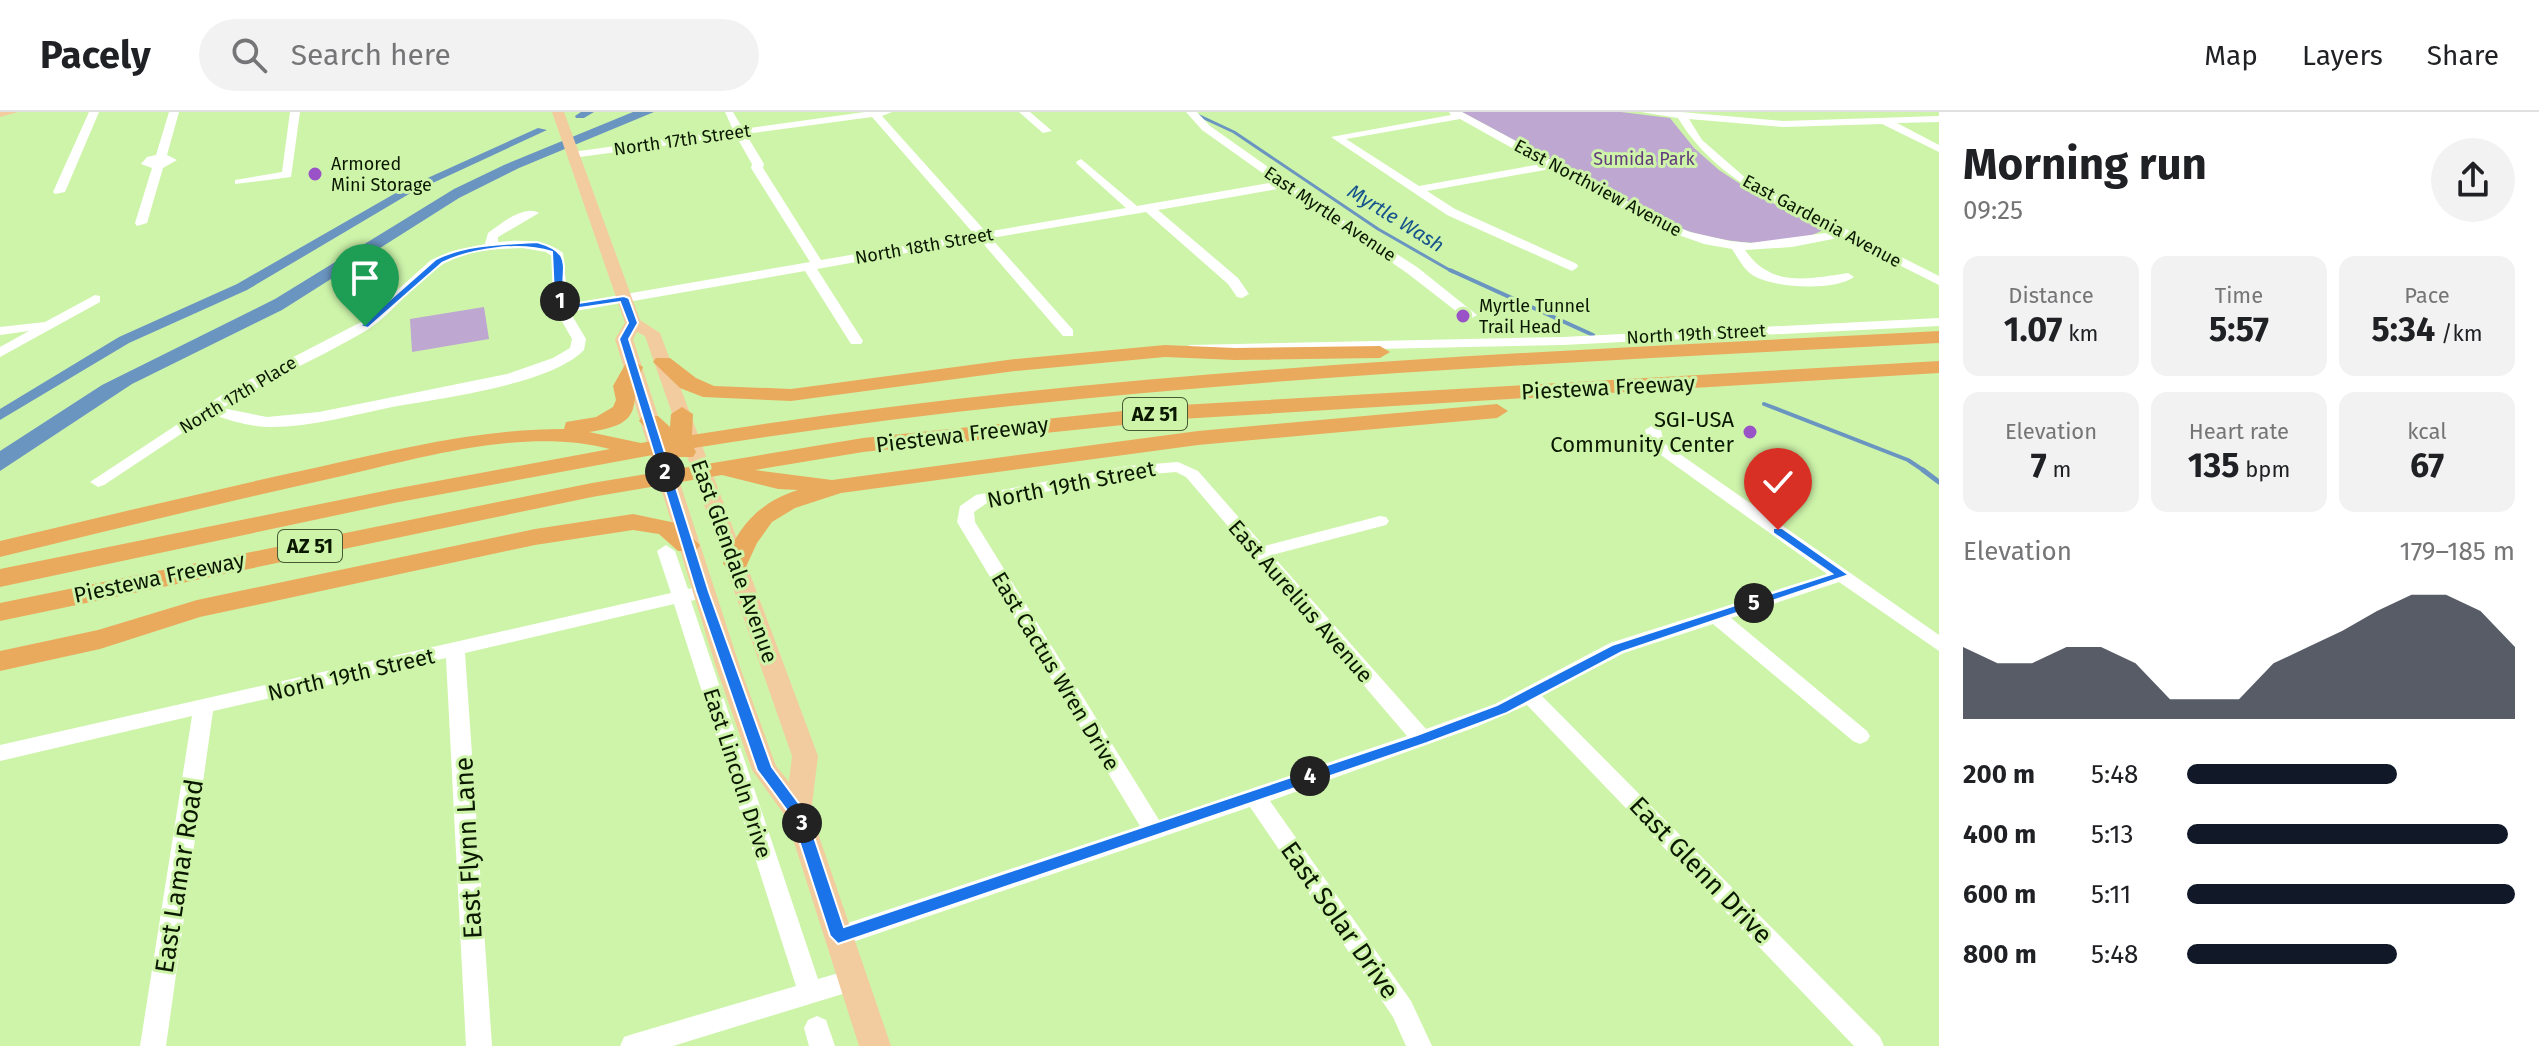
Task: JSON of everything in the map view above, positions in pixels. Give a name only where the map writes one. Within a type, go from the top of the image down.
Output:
[{"type":"highway","name":"Piestewa Freeway","points":[[0,578],[559,465],[732,436],[966,403],[1110,388],[1382,368],[1939,337]]},
{"type":"highway","points":[[663,362],[688,383],[711,392],[791,395],[988,368],[1165,351],[1235,354],[1573,349],[1768,340],[1856,342]]},
{"type":"highway","points":[[0,549],[236,492],[422,452],[602,423],[618,416],[626,406],[624,386],[633,367]]},
{"type":"highway","name":"Piestewa Freeway","points":[[0,612],[592,490],[863,445],[1181,412],[1939,367]]},
{"type":"highway","points":[[736,563],[748,531],[765,514],[794,499],[838,486],[1198,438],[1867,381],[1906,369]]},
{"type":"highway","points":[[535,537],[615,499],[727,423],[791,395]]},
{"type":"highway","points":[[673,500],[682,414]]},
{"type":"highway","points":[[650,421],[710,491]]},
{"type":"highway","points":[[539,435],[604,439],[756,478],[838,486]]},
{"type":"highway","points":[[0,644],[106,621],[197,609],[535,537],[633,522],[667,528],[677,548]]},
{"type":"highway","points":[[0,661],[100,639],[197,609]]},
{"type":"main road","points":[[0,113],[12,112]]},
{"type":"main road","points":[[565,134],[633,323],[652,333],[682,414]]},
{"type":"main road","points":[[633,323],[624,339],[650,421]]},
{"type":"main road","name":"East Glendale Avenue","points":[[710,491],[805,756],[798,813]]},
{"type":"main road","name":"East Glendale Avenue","points":[[673,500],[677,548],[692,594],[765,770],[798,813],[875,1046]]},
{"type":"street","points":[[94,112],[64,191],[102,112]]},
{"type":"street","points":[[141,223],[174,112]]},
{"type":"street","points":[[239,182],[287,175],[295,112]]},
{"type":"street","points":[[1024,112],[1047,131]]},
{"type":"street","name":"East Myrtle Avenue","points":[[1191,112],[1206,128],[1412,270],[1470,315]]},
{"type":"street","points":[[1646,112],[1783,124],[1939,119]]},
{"type":"street","points":[[1866,112],[1939,149]]},
{"type":"street","points":[[730,113],[721,122],[726,128],[739,132],[856,341]]},
{"type":"street","points":[[878,113],[1068,333]]},
{"type":"street","name":"North 17th Street","points":[[565,134],[739,132],[878,113]]},
{"type":"street","points":[[1458,114],[1336,137],[1482,229],[1572,267]]},
{"type":"street","name":"East Northview Avenue","points":[[1458,114],[1660,224],[1693,237],[1737,247],[1770,248],[1842,234]]},
{"type":"street","name":"East Gardenia Avenue","points":[[1682,116],[1698,142],[1744,182],[1939,281]]},
{"type":"street","points":[[1081,162],[1135,210]]},
{"type":"street","points":[[1416,190],[1552,165]]},
{"type":"street","name":"North 18th Street","points":[[562,309],[1285,184]]},
{"type":"street","points":[[1149,208],[1233,281],[1242,294]]},
{"type":"street","points":[[210,409],[238,418],[275,422],[356,410],[513,376],[557,361],[579,347],[579,339],[567,325],[558,295],[559,256],[555,250],[537,245],[491,247],[492,236],[498,230],[533,213]]},
{"type":"street","name":"North 17th Place","points":[[98,482],[267,375],[365,326],[439,261],[450,255],[491,247]]},
{"type":"street","points":[[1737,247],[1754,270],[1768,278],[1796,281],[1848,277]]},
{"type":"street","points":[[0,353],[95,299]]},
{"type":"street","name":"North 19th Street","points":[[1165,351],[1229,346],[1563,341],[1939,322]]},
{"type":"street","points":[[0,331],[52,323]]},
{"type":"street","points":[[1653,430],[1657,445],[1939,644]]},
{"type":"street","name":"North 19th Street","points":[[966,510],[982,499],[1062,481],[1159,466],[1178,467]]},
{"type":"street","name":"East Aurelius Avenue","points":[[1178,467],[1192,474],[1422,739]]},
{"type":"street","name":"East Cactus Wren Drive","points":[[966,510],[966,522],[1154,830]]},
{"type":"street","points":[[1259,553],[1380,521]]},
{"type":"street","points":[[838,936],[1422,739],[1502,709],[1617,648],[1843,575]]},
{"type":"street","name":"North 19th Street","points":[[0,753],[692,594]]},
{"type":"street","name":"East Lincoln Drive","points":[[692,594],[811,994]]},
{"type":"street","points":[[1715,615],[1860,736]]},
{"type":"street","name":"East Flynn Lane","points":[[455,650],[479,1046]]},
{"type":"street","name":"East Glenn Drive","points":[[1529,695],[1871,1046]]},
{"type":"street","name":"East Lamar Road","points":[[153,1046],[204,707]]},
{"type":"street","name":"East Solar Drive","points":[[1255,797],[1402,1009],[1419,1046]]},
{"type":"street","points":[[633,1046],[853,980]]},
{"type":"green space","name":"Sumida Park","points":[[1462,112],[1621,112],[1670,118],[1694,148],[1719,170],[1754,193],[1823,230],[1806,237],[1769,243],[1749,243],[1690,232],[1673,226]]},
{"type":"green space","points":[[484,307],[489,339],[412,352],[410,319]]},
{"type":"water","points":[[633,112],[654,112],[519,168],[459,198],[282,310],[132,384],[0,471],[0,451],[102,385],[275,299],[454,189]]},
{"type":"waterway","points":[[580,116],[589,112]]},
{"type":"waterway","name":"Myrtle Wash","points":[[1191,112],[1234,132],[1378,229],[1453,272]]},
{"type":"waterway","points":[[0,415],[124,340],[242,287],[405,192],[542,130]]},
{"type":"waterway","name":"Myrtle Wash","points":[[1450,270],[1593,335]]},
{"type":"waterway","name":"Myrtle Wash","points":[[1764,404],[1908,460],[1923,470]]},
{"type":"waterway","name":"Myrtle Wash","points":[[1923,470],[1939,482]]},
{"type":"place","name":"Armored Mini Storage","points":[[315,174]]},
{"type":"place","name":"Myrtle Tunnel Trail Head","points":[[1463,316]]},
{"type":"place","name":"SGI-USA Community Center","points":[[1750,432]]},
{"type":"route","points":[[365,326],[439,261],[450,255],[491,247],[524,244],[555,250],[559,256],[558,295],[562,309],[624,298],[633,323],[624,339],[702,592],[765,770],[798,813],[838,936],[1422,739],[1502,709],[1617,648],[1843,575],[1778,530]]}]
